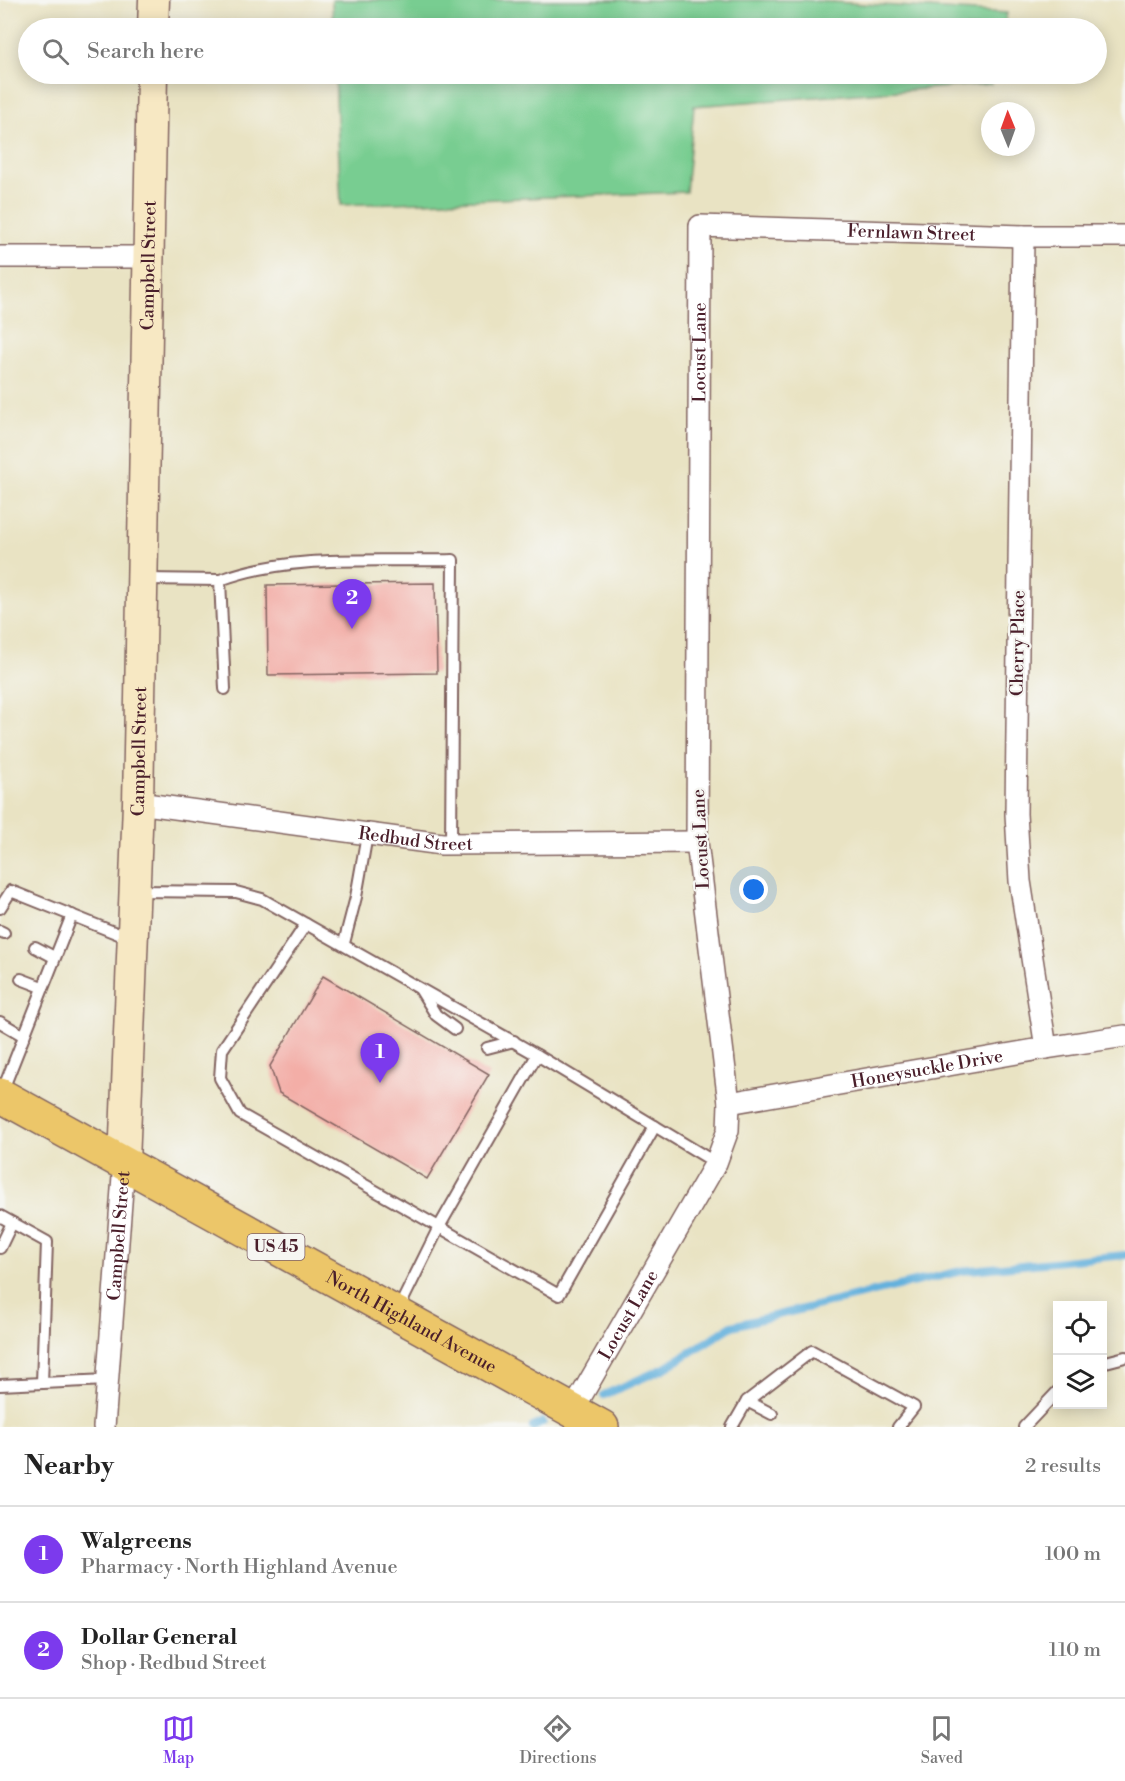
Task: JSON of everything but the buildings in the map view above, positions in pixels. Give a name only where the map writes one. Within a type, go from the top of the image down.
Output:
[{"type":"main road","points":[[153,18],[154,0]]},
{"type":"main road","name":"Campbell Street","points":[[124,1163],[138,803],[152,84]]},
{"type":"main road","name":"North Highland Avenue","points":[[0,1095],[602,1427]]},
{"type":"street","name":"Fernlawn Street","points":[[700,226],[1023,236],[1125,236]]},
{"type":"street","name":"Locust Lane","points":[[563,1405],[716,1163],[728,1130],[729,1103],[697,842],[700,226]]},
{"type":"street","name":"Cherry Place","points":[[1023,236],[1016,814],[1020,881],[1046,1047]]},
{"type":"street","points":[[0,257],[147,257]]},
{"type":"street","name":"Redbud Street","points":[[138,803],[367,835],[451,844],[697,842]]},
{"type":"street","name":"Honeysuckle Drive","points":[[729,1103],[1046,1047],[1125,1036]]},
{"type":"street","name":"Campbell Street","points":[[104,1427],[124,1163]]},
{"type":"lane","points":[[142,579],[220,580],[251,569],[280,564],[453,560],[451,844]]},
{"type":"lane","points":[[220,580],[225,689]]},
{"type":"lane","points":[[344,943],[356,897],[367,835]]},
{"type":"lane","points":[[0,908],[11,891],[132,939]]},
{"type":"lane","points":[[135,891],[236,892],[262,899],[344,943],[514,1041],[716,1163]]},
{"type":"lane","points":[[0,1095],[72,915]]},
{"type":"lane","points":[[306,924],[222,1050],[220,1078],[240,1114],[560,1295],[655,1126]]},
{"type":"lane","points":[[35,947],[54,957]]},
{"type":"lane","points":[[21,979],[42,987]]},
{"type":"lane","points":[[419,987],[436,1015],[454,1029]]},
{"type":"lane","points":[[0,1022],[24,1036]]},
{"type":"lane","points":[[487,1048],[514,1041]]},
{"type":"lane","points":[[396,1313],[439,1227],[537,1055]]},
{"type":"lane","points":[[0,1216],[47,1242],[42,1383]]},
{"type":"lane","points":[[0,1248],[12,1223]]},
{"type":"lane","points":[[732,1427],[747,1401],[812,1351],[914,1407],[898,1427]]},
{"type":"lane","points":[[1107,1362],[1125,1357]]},
{"type":"lane","points":[[0,1385],[107,1380]]},
{"type":"lane","points":[[1024,1427],[1053,1396]]},
{"type":"lane","points":[[747,1401],[772,1414]]},
{"type":"green space","points":[[332,0],[802,0],[1007,13],[1006,18],[333,18]]},
{"type":"green space","points":[[335,84],[991,84],[694,106],[686,192],[341,205]]},
{"type":"waterway","points":[[604,1395],[665,1368],[732,1326],[961,1271],[1125,1255]]},
{"type":"waterway","points":[[533,1427],[543,1422]]},
{"type":"place","name":"Dollar General","points":[[352,629]]},
{"type":"place","name":"Walgreens","points":[[380,1083]]}]
